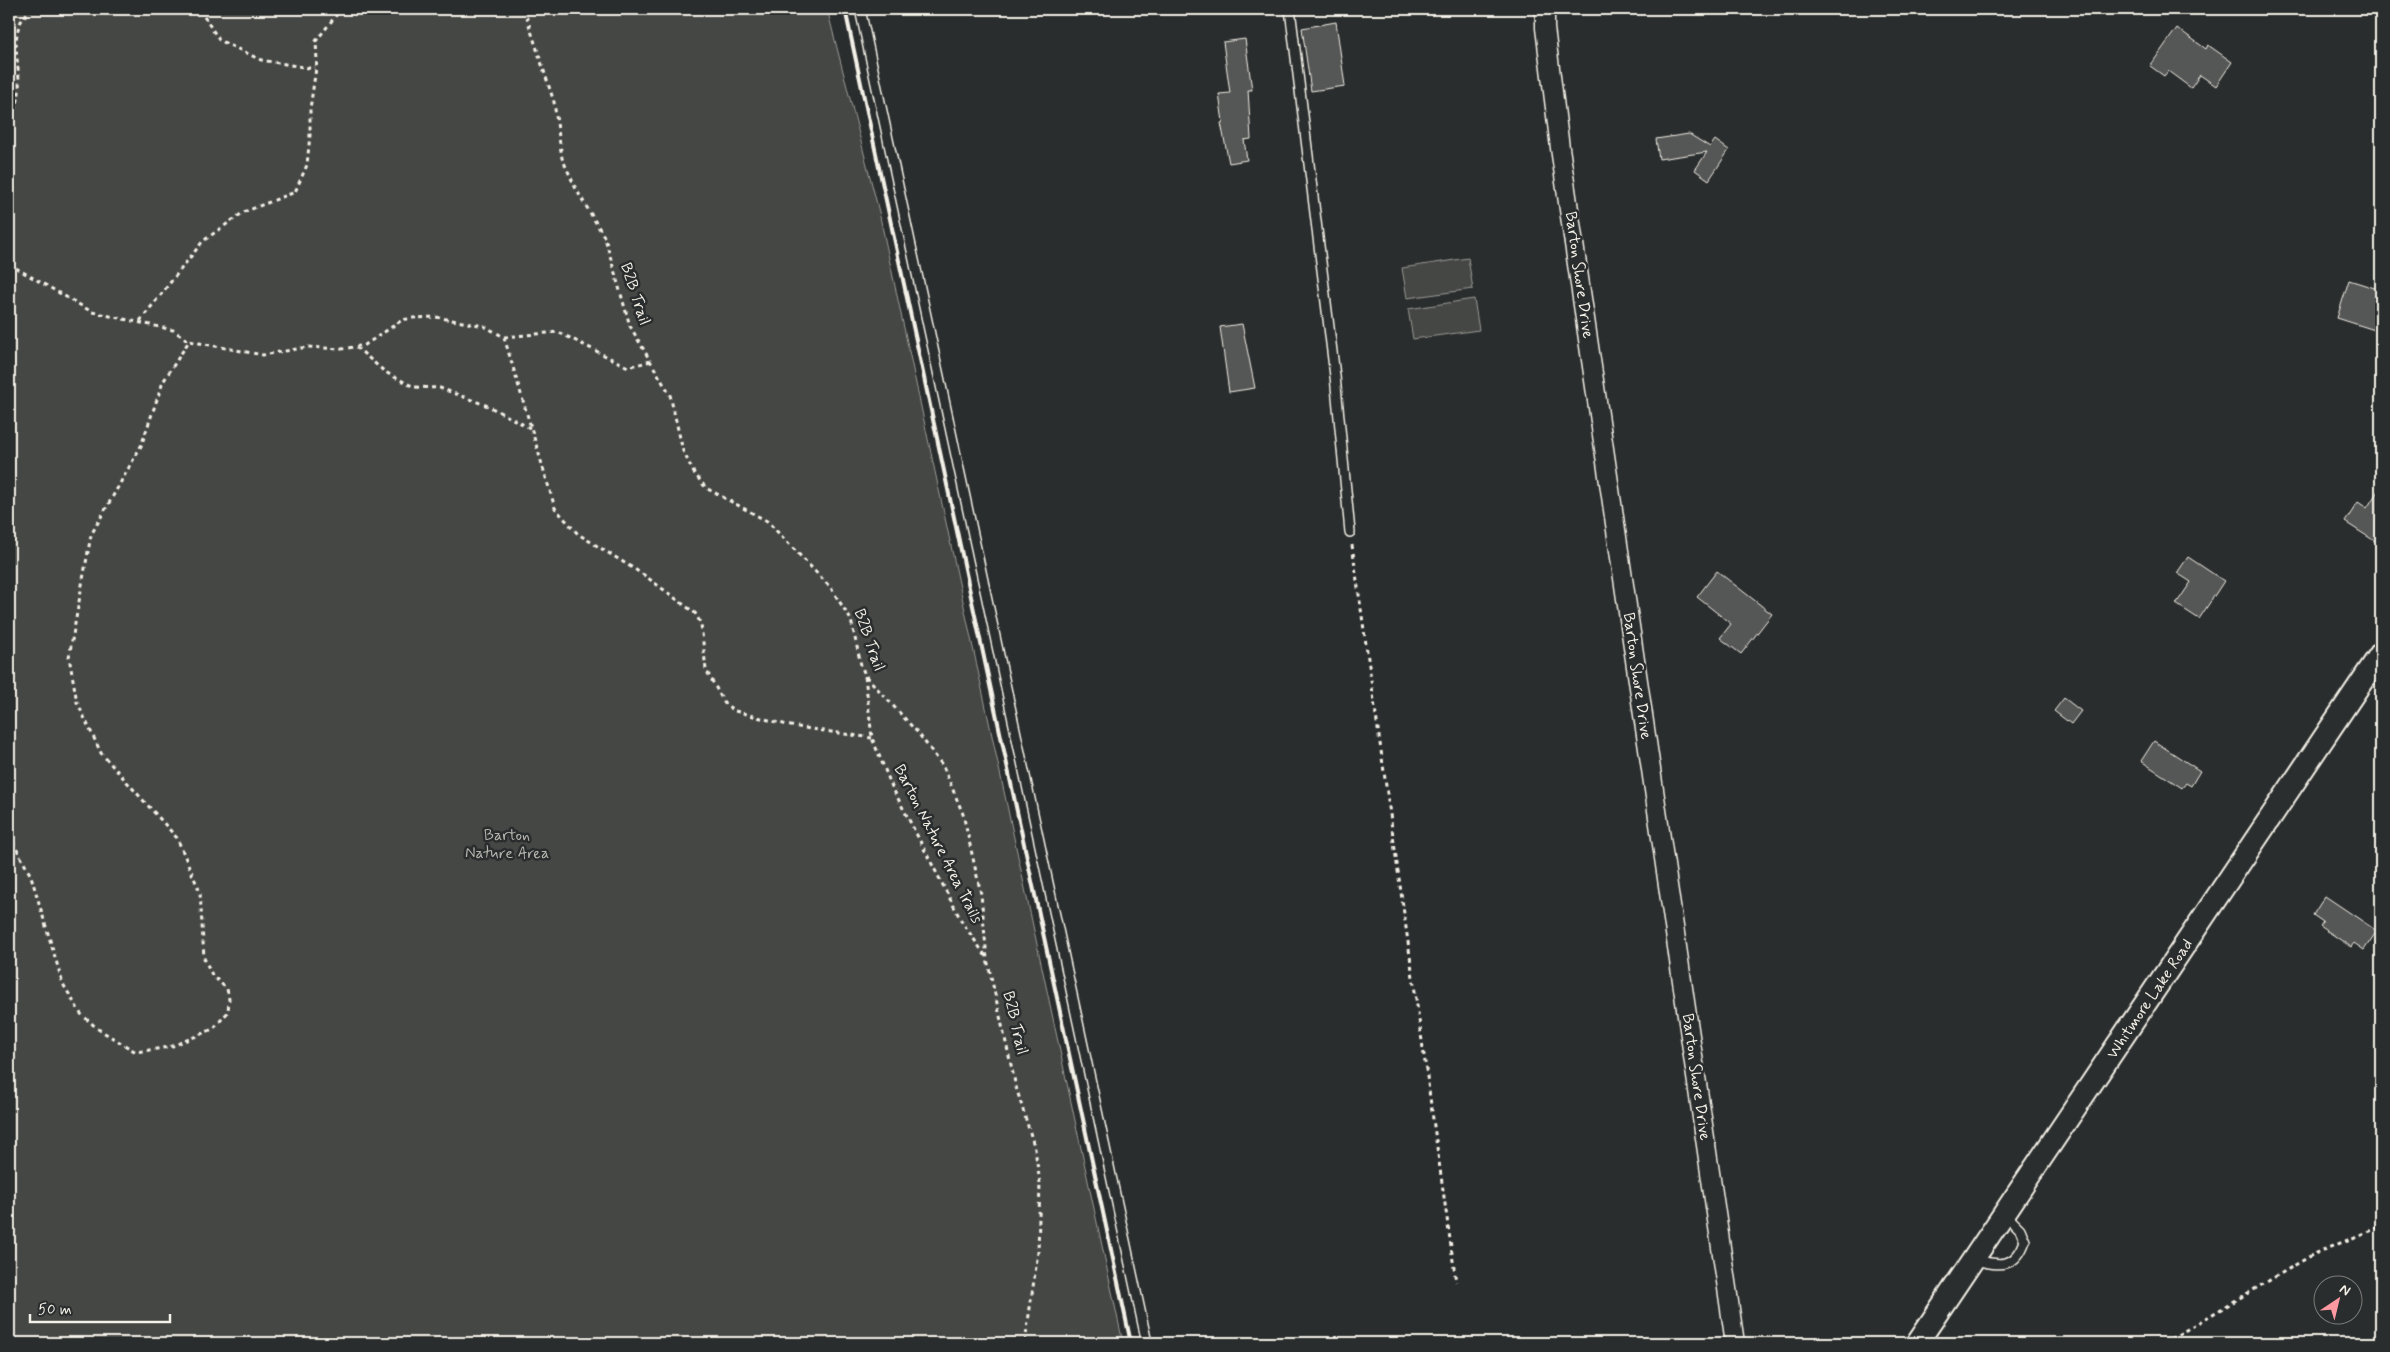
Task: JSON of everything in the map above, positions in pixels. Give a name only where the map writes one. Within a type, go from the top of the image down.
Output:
[{"type":"street","name":"Barton Shore Drive","points":[[1545,9],[1545,28],[1560,148],[1735,1343]]},
{"type":"street","name":"Whitmore Lake Road","points":[[1917,1343],[2381,653]]},
{"type":"lane","points":[[860,9],[1146,1343]]},
{"type":"lane","points":[[1290,9],[1335,376],[1350,532]]},
{"type":"lane","points":[[1973,1260],[2001,1266],[2017,1258],[2025,1241],[2020,1229],[2005,1214]]},
{"type":"path","points":[[9,116],[16,106],[18,95],[12,50],[14,28],[22,14],[32,9]]},
{"type":"path","points":[[203,9],[203,15],[219,40],[262,60],[315,69]]},
{"type":"path","points":[[140,321],[203,241],[244,212],[295,192],[307,165],[316,41],[341,9]]},
{"type":"path","name":"B2B Trail","points":[[524,9],[554,102],[562,158],[576,189],[605,238],[630,326],[670,395],[683,451],[694,473],[706,488],[767,521],[831,588],[852,620],[861,665],[865,675],[918,733],[943,766],[954,790],[963,814],[981,894],[987,959],[1016,1087],[1035,1149],[1040,1183],[1038,1252],[1025,1343]]},
{"type":"path","points":[[9,264],[92,312],[140,321],[173,330],[189,341],[263,355],[308,347],[342,349],[355,347],[364,345],[402,320],[436,317],[484,326],[504,337],[558,332],[628,367],[651,361]]},
{"type":"path","points":[[504,337],[555,508],[578,534],[644,575],[695,613],[700,624],[706,670],[725,704],[735,710],[791,726],[872,738]]},
{"type":"path","points":[[9,835],[31,876],[63,984],[81,1014],[98,1029],[136,1052],[170,1047],[214,1029],[228,1012],[229,999],[227,988],[212,975],[204,958],[200,892],[177,838],[101,753],[77,702],[69,657],[91,535],[141,446],[163,382],[189,341]]},
{"type":"path","points":[[355,347],[385,372],[414,387],[440,388],[488,406],[531,429]]},
{"type":"path","points":[[1350,532],[1456,1282]]},
{"type":"path","name":"Barton Nature Area Trails","points":[[865,675],[872,738],[892,786],[962,922],[987,959]]},
{"type":"path","points":[[2164,1343],[2312,1255],[2381,1226]]},
{"type":"green space","name":"Barton Nature Area","points":[[9,9],[827,9],[879,212],[1123,1343],[9,1343]]},
{"type":"green space","points":[[1468,258],[1473,289],[1407,298],[1402,268]]},
{"type":"green space","points":[[1474,299],[1479,330],[1413,339],[1408,309]]},
{"type":"building","points":[[1336,22],[1345,86],[1311,91],[1302,28]]},
{"type":"building","points":[[2177,28],[2206,49],[2208,45],[2232,62],[2216,86],[2200,75],[2191,88],[2168,71],[2164,76],[2150,66]]},
{"type":"building","points":[[1245,39],[1252,90],[1248,90],[1251,139],[1244,140],[1247,160],[1229,163],[1221,123],[1223,122],[1219,94],[1230,93],[1223,42]]},
{"type":"building","points":[[1689,134],[1710,147],[1715,140],[1729,150],[1709,180],[1695,170],[1707,152],[1659,159],[1656,139]]},
{"type":"building","points":[[2349,280],[2381,290],[2381,332],[2337,318]]},
{"type":"building","points":[[1242,324],[1255,388],[1229,392],[1220,327]]},
{"type":"building","points":[[2381,486],[2381,545],[2345,522],[2358,502],[2367,508]]},
{"type":"building","points":[[2188,557],[2224,581],[2199,619],[2176,604],[2191,582],[2177,573]]},
{"type":"building","points":[[1717,571],[1772,614],[1741,654],[1720,638],[1731,624],[1697,597]]},
{"type":"building","points":[[2064,698],[2081,711],[2071,724],[2054,711]]},
{"type":"building","points":[[2154,741],[2200,771],[2191,786],[2186,783],[2182,788],[2141,761]]},
{"type":"building","points":[[2325,896],[2377,931],[2364,950],[2354,943],[2351,947],[2320,926],[2323,922],[2313,915]]},
{"type":"railway","points":[[845,9],[1131,1343]]}]
